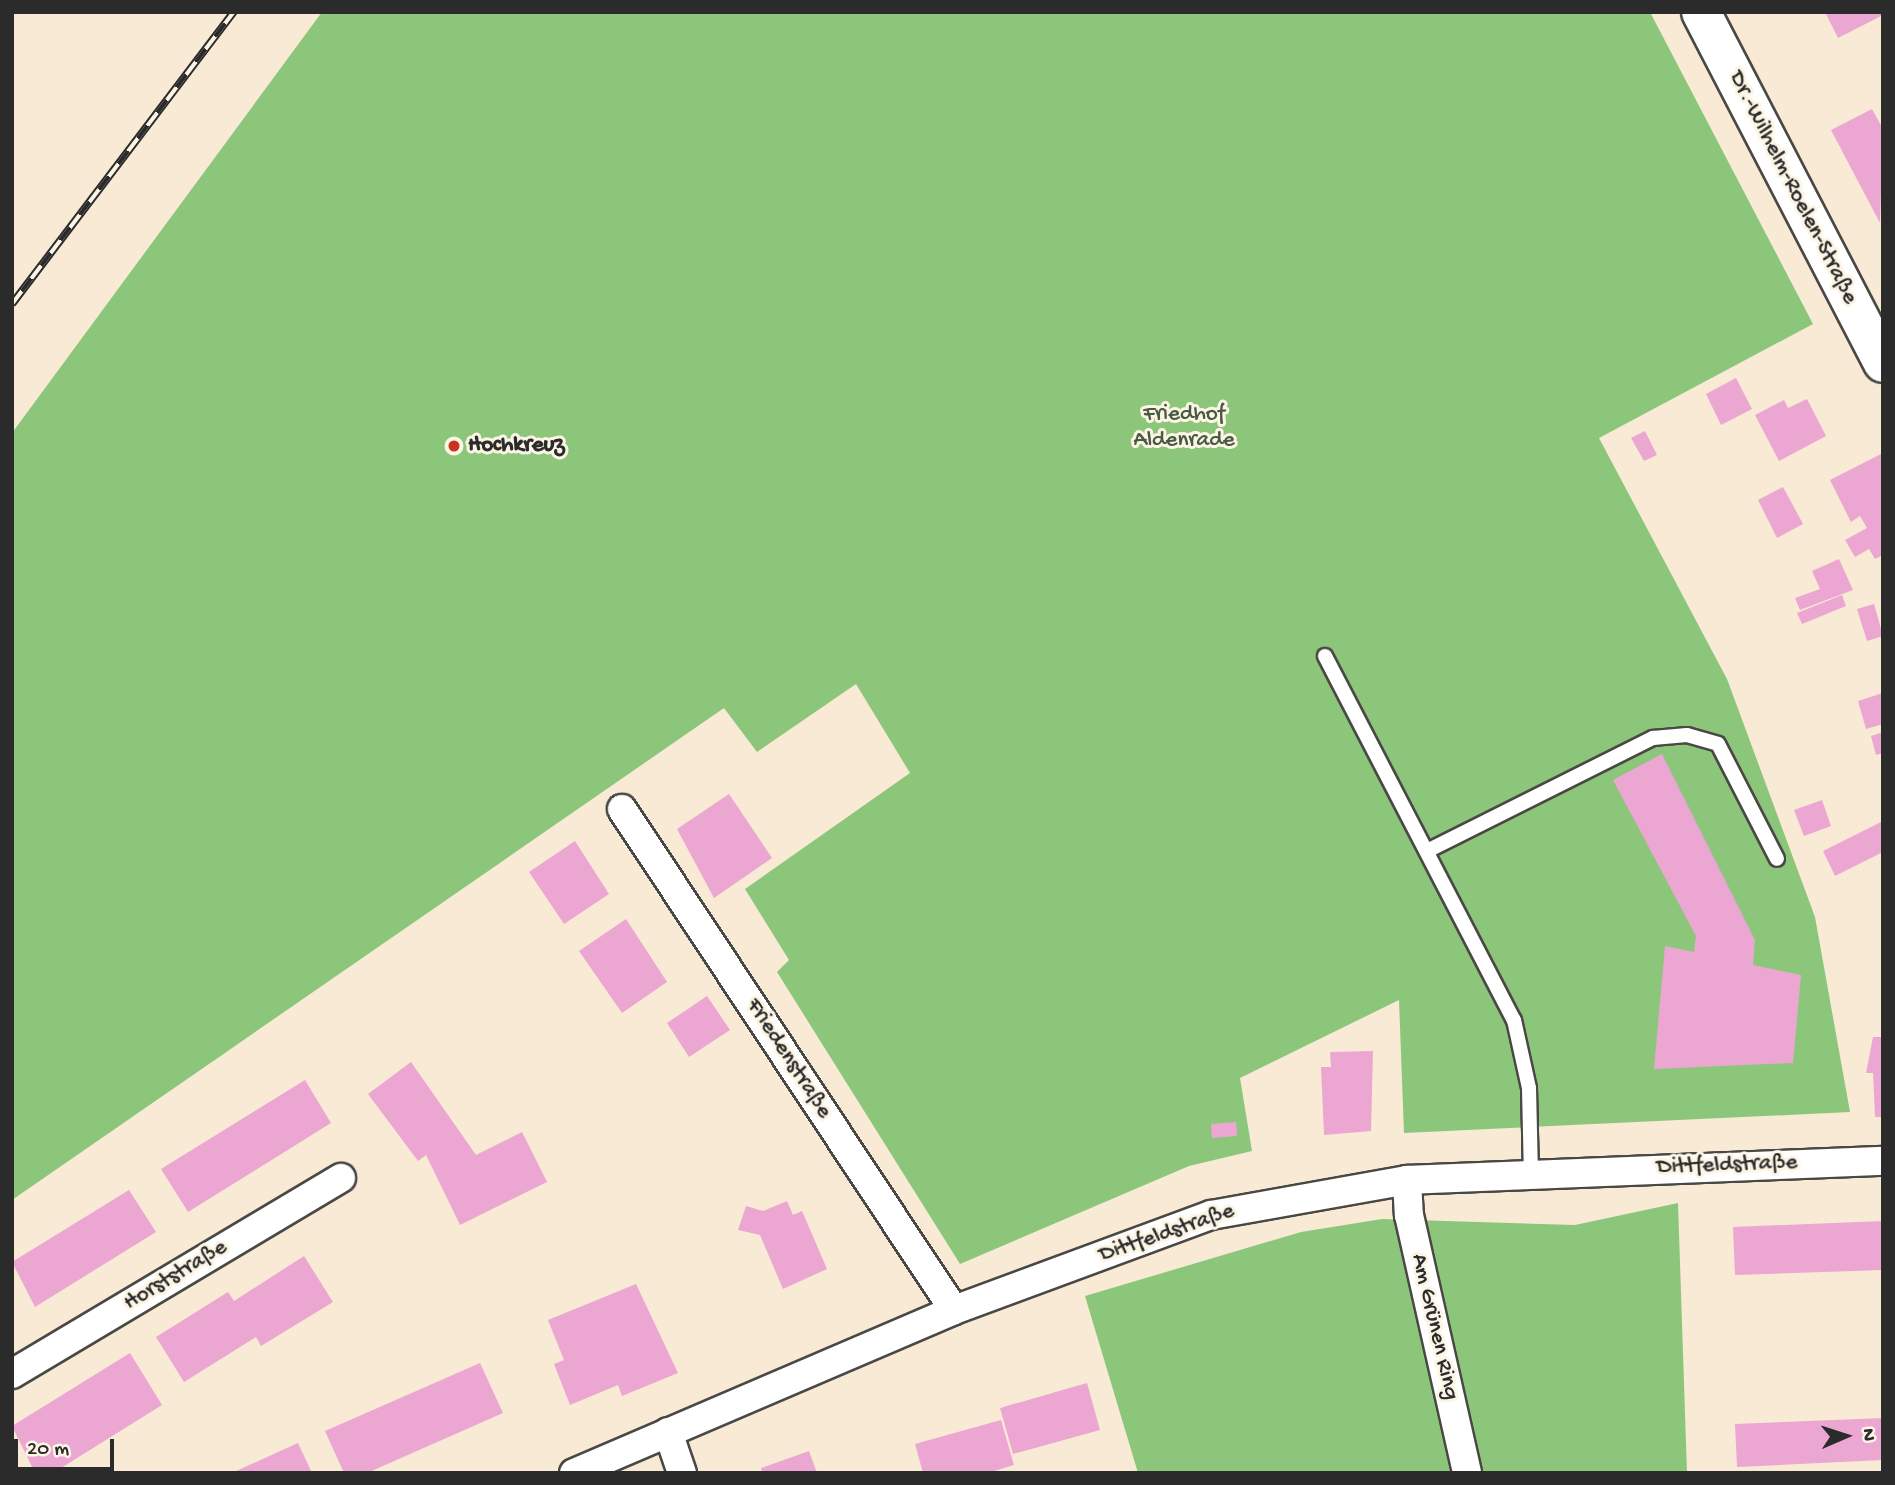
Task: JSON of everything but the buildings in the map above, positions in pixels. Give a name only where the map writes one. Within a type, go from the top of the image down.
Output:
[{"type":"main road","name":"Dr.-Wilhelm-Roelen-Straße","points":[[1700,12],[1883,363]]},
{"type":"street","name":"Friedenstraße","points":[[622,809],[954,1310]]},
{"type":"street","name":"Dittfeldstraße","points":[[575,1473],[954,1310],[1211,1215],[1407,1181],[1883,1161]]},
{"type":"street","name":"Horststraße","points":[[12,1374],[341,1178]]},
{"type":"street","name":"Am Grünen Ring","points":[[1407,1181],[1409,1215],[1467,1473]]},
{"type":"street","points":[[668,1432],[682,1473]]},
{"type":"lane","points":[[1325,656],[1514,1020],[1529,1088],[1531,1174]]},
{"type":"lane","points":[[1427,851],[1653,738],[1687,735],[1718,744],[1777,859]]},
{"type":"green space","name":"Friedhof Aldenrade","points":[[322,12],[1650,12],[1813,324],[1599,438],[1727,679],[1815,917],[1850,1112],[1404,1133],[1399,1000],[1240,1078],[1252,1151],[1189,1166],[960,1264],[777,972],[789,960],[745,889],[910,773],[856,684],[757,752],[724,708],[12,1200],[12,433]]},
{"type":"green space","points":[[1678,1203],[1687,1473],[1138,1473],[1085,1296],[1301,1232],[1382,1219],[1575,1225]]},
{"type":"railway","points":[[12,304],[234,12]]},
{"type":"place","name":"Hochkreuz","points":[[454,446]]}]
